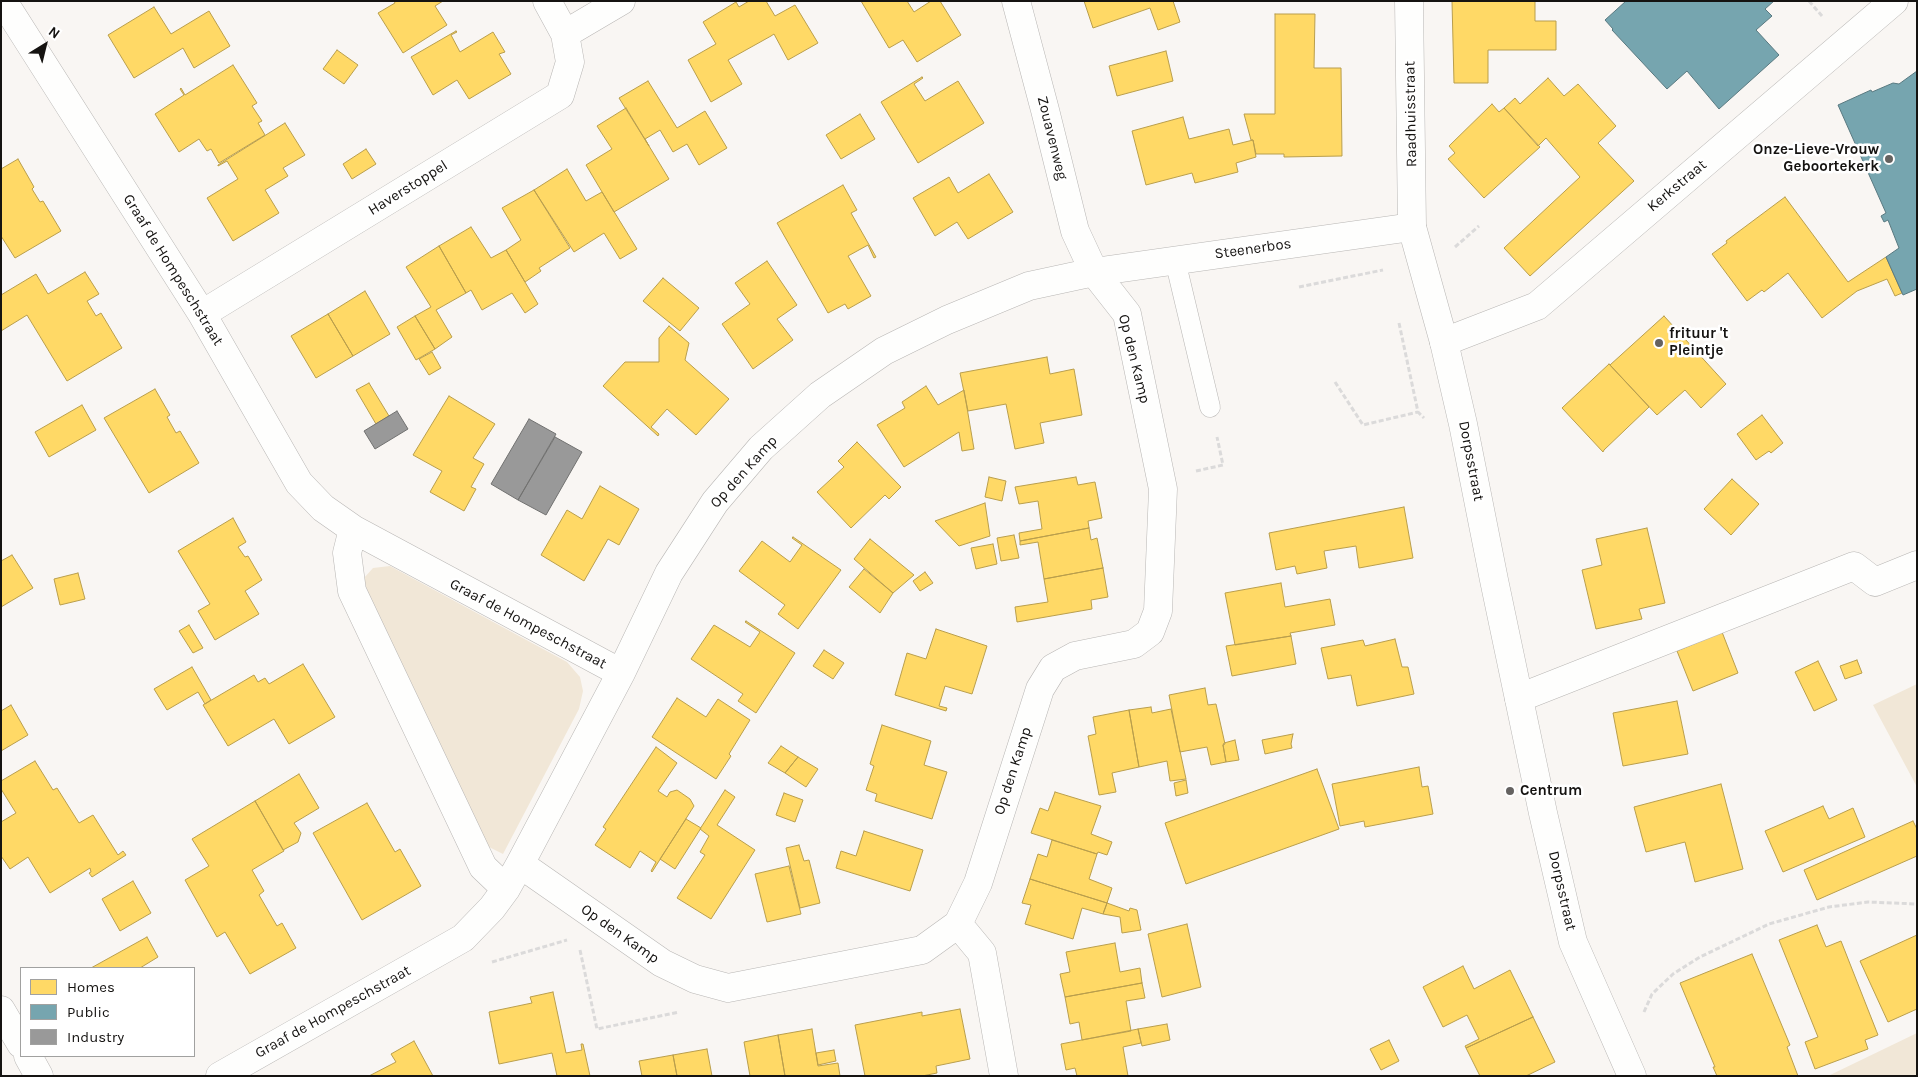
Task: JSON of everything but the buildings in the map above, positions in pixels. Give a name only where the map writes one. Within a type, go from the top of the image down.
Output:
[{"type":"street","name":"Graaf de Hompeschstraat","points":[[3,1],[202,314],[299,483],[323,508],[353,529],[621,673],[520,864],[506,888],[482,919],[463,938],[220,1076]]},
{"type":"street","name":"Haverstoppel","points":[[202,314],[560,95],[570,62],[565,34],[547,1]]},
{"type":"street","points":[[565,34],[621,1]]},
{"type":"street","name":"Zouavenweg","points":[[1016,1],[1074,230],[1094,272]]},
{"type":"street","name":"Raadhuisstraat","points":[[1409,1],[1412,227]]},
{"type":"street","name":"Kerkstraat","points":[[1444,342],[1537,306],[1894,1]]},
{"type":"street","name":"Steenerbos","points":[[1094,272],[1412,227]]},
{"type":"street","name":"Dorpsstraat","points":[[1412,227],[1444,342],[1464,424],[1519,698],[1574,942],[1632,1076]]},
{"type":"street","name":"Op den Kamp","points":[[520,864],[662,963],[695,980],[728,988],[922,950],[958,924],[978,883],[1040,689],[1053,668],[1075,656],[1134,644],[1150,632],[1158,612],[1163,489],[1127,314],[1094,272],[1028,286],[947,320],[884,351],[820,395],[762,448],[714,502],[669,573],[621,673]]},
{"type":"street","points":[[353,529],[347,553],[352,590],[483,867],[506,888]]},
{"type":"street","points":[[1519,698],[1854,566],[1875,582],[1917,565]]},
{"type":"street","points":[[958,924],[982,953],[1004,1076]]},
{"type":"street","points":[[1,1010],[20,1042]]},
{"type":"street","points":[[29,1057],[39,1076]]},
{"type":"lane","points":[[1175,260],[1210,407]]},
{"type":"path","points":[[1335,382],[1363,425],[1418,412]]},
{"type":"path","points":[[1161,480],[1223,465],[1210,407]]},
{"type":"path","points":[[1614,1038],[1640,1021],[1652,994],[1673,974],[1700,956],[1769,924],[1829,907],[1868,902],[1917,904]]},
{"type":"path","points":[[487,963],[577,938],[594,915]]},
{"type":"path","name":"Op den Kamp","points":[[577,938],[598,1029],[685,1011]]},
{"type":"shaded area","points":[[390,566],[567,662],[580,677],[583,691],[579,709],[503,854],[481,843],[362,590],[364,578],[373,568]]},
{"type":"shaded area","points":[[1917,684],[1917,787],[1873,705]]},
{"type":"shaded area","points":[[1917,1033],[1917,1076],[1828,1076]]},
{"type":"place","name":"Onze-Lieve-Vrouw Geboortekerk","points":[[1889,159]]},
{"type":"place","name":"frituur 't Pleintje","points":[[1659,343]]},
{"type":"place","name":"Centrum","points":[[1510,791]]}]
